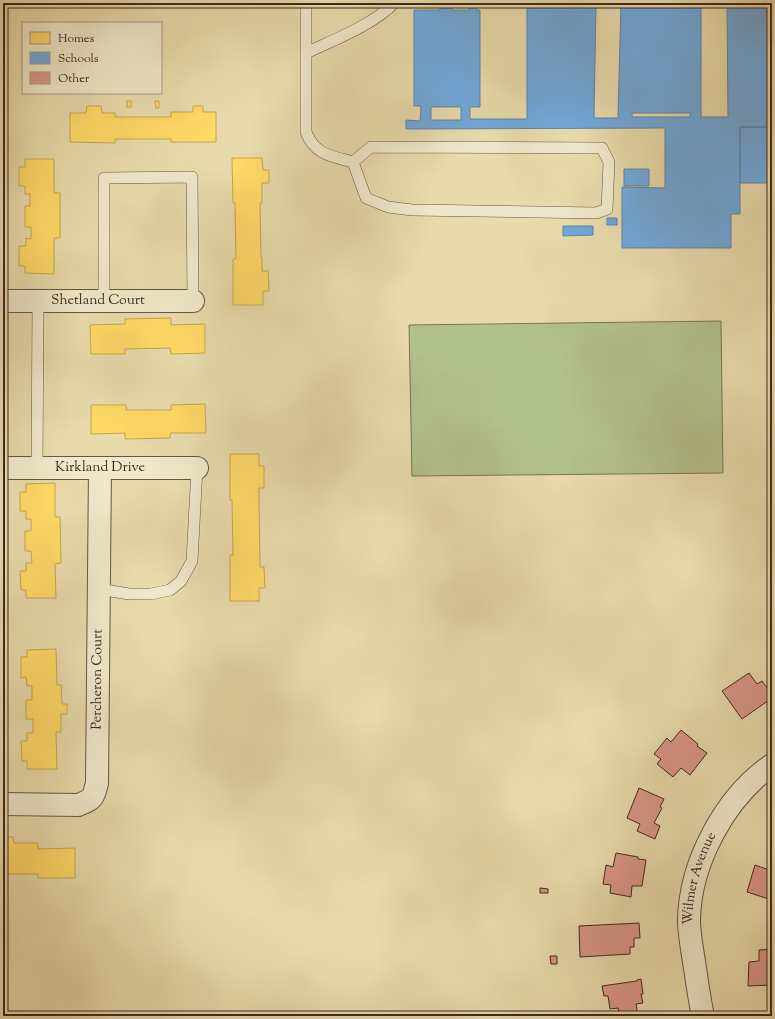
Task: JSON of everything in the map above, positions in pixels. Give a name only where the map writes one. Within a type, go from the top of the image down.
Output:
[{"type":"street","name":"Shetland Court","points":[[3,301],[193,301]]},
{"type":"street","name":"Kirkland Drive","points":[[3,468],[196,468]]},
{"type":"street","name":"Percheron Court","points":[[3,804],[78,805],[88,801],[94,796],[97,783],[100,468]]},
{"type":"street","name":"Wilmer Avenue","points":[[703,1016],[690,940],[690,902],[695,879],[702,857],[726,812],[742,790],[761,772],[772,765]]},
{"type":"lane","points":[[306,3],[306,132],[310,142],[324,154],[353,162]]},
{"type":"lane","points":[[306,53],[375,18],[394,3]]},
{"type":"lane","points":[[371,147],[602,148],[609,162],[607,208],[596,213],[412,210],[388,207],[366,198],[353,162],[371,147]]},
{"type":"lane","points":[[104,301],[104,178],[192,177],[193,301]]},
{"type":"lane","points":[[37,468],[38,301]]},
{"type":"lane","points":[[99,589],[129,594],[151,594],[170,590],[181,581],[192,561],[196,468]]},
{"type":"green space","points":[[721,321],[723,473],[412,476],[409,325]]},
{"type":"building: Homes","points":[[127,101],[131,101],[131,107],[127,107]]},
{"type":"building: Homes","points":[[155,101],[159,101],[159,108],[156,108]]},
{"type":"building: Homes","points":[[87,106],[101,106],[102,113],[115,113],[115,117],[171,117],[171,112],[193,112],[193,106],[203,106],[203,112],[216,112],[216,142],[171,142],[171,139],[115,139],[115,143],[70,142],[70,113],[86,113]]},
{"type":"building: Homes","points":[[232,158],[262,158],[263,170],[269,170],[269,183],[262,183],[262,203],[260,203],[262,271],[268,271],[269,291],[263,291],[263,305],[233,305],[233,259],[236,259],[235,203],[233,203]]},
{"type":"building: Homes","points":[[25,159],[54,159],[54,193],[60,193],[60,238],[54,238],[54,274],[25,273],[25,266],[19,266],[19,246],[26,246],[26,238],[31,239],[31,227],[25,227],[25,206],[30,206],[30,194],[25,194],[25,186],[19,186],[19,167],[25,167]]},
{"type":"building: Homes","points":[[171,318],[171,325],[205,324],[205,353],[171,354],[170,348],[125,349],[125,354],[91,354],[90,325],[125,324],[125,319]]},
{"type":"building: Homes","points":[[205,404],[206,433],[170,433],[170,438],[125,439],[125,433],[91,434],[91,405],[126,405],[126,410],[171,410],[171,405]]},
{"type":"building: Homes","points":[[230,454],[259,454],[259,466],[264,466],[264,488],[259,488],[259,499],[260,567],[264,567],[265,588],[259,588],[259,601],[230,601],[230,555],[233,555],[232,500],[230,500]]},
{"type":"building: Homes","points":[[55,483],[55,517],[60,517],[61,563],[55,564],[56,598],[26,598],[26,590],[21,590],[20,571],[26,571],[26,563],[32,563],[31,551],[25,551],[25,531],[31,531],[31,519],[26,519],[26,511],[20,511],[20,492],[26,492],[26,484]]},
{"type":"building: Homes","points":[[56,649],[57,685],[61,685],[62,704],[67,704],[67,714],[61,714],[61,732],[56,732],[57,769],[27,769],[27,761],[22,761],[21,741],[27,741],[27,733],[33,733],[33,719],[26,719],[26,700],[32,700],[32,686],[27,686],[26,677],[21,678],[21,657],[27,657],[27,650]]},
{"type":"building: Homes","points":[[4,837],[13,837],[14,843],[38,843],[38,849],[75,848],[75,878],[38,878],[38,874],[3,874]]},
{"type":"building: Schools","points":[[440,3],[452,3],[452,10],[469,10],[469,3],[476,3],[477,10],[480,10],[480,107],[470,107],[470,119],[527,119],[527,3],[596,3],[594,118],[618,118],[621,3],[701,3],[701,117],[728,117],[727,3],[772,3],[772,127],[740,127],[740,214],[731,214],[731,248],[622,248],[622,187],[665,188],[665,128],[406,129],[406,120],[420,121],[421,106],[414,106],[414,10],[440,10]],"holes":[[[431,107],[461,107],[461,120],[431,120]],[[632,113],[690,113],[690,117],[632,117]]]},
{"type":"building: Schools","points":[[740,127],[772,127],[772,183],[740,183]]},
{"type":"building: Schools","points":[[624,169],[649,169],[649,186],[624,186]]},
{"type":"building: Schools","points":[[607,218],[617,218],[617,225],[607,225]]},
{"type":"building: Schools","points":[[563,226],[593,226],[593,235],[563,236]]},
{"type":"building: Other","points":[[749,673],[757,684],[762,681],[772,694],[772,698],[742,719],[722,691]]},
{"type":"building: Other","points":[[681,730],[698,744],[697,746],[707,753],[690,775],[681,768],[673,777],[657,764],[661,759],[654,754],[667,738],[671,742]]},
{"type":"building: Other","points":[[639,788],[664,799],[660,807],[662,808],[654,823],[660,826],[655,839],[637,831],[640,824],[627,818]]},
{"type":"building: Other","points":[[616,853],[646,860],[642,886],[632,886],[631,897],[610,893],[611,885],[603,884],[606,865],[613,867]]},
{"type":"building: Other","points":[[755,865],[772,871],[772,900],[747,892]]},
{"type":"building: Other","points":[[540,888],[548,889],[548,893],[540,893]]},
{"type":"building: Other","points":[[639,923],[640,938],[634,938],[634,947],[630,947],[630,954],[580,957],[579,926]]},
{"type":"building: Other","points":[[772,949],[772,985],[748,986],[749,962],[759,961],[759,950]]},
{"type":"building: Other","points":[[550,956],[557,956],[557,964],[551,964]]},
{"type":"building: Other","points":[[641,979],[643,994],[641,994],[643,1003],[636,1004],[638,1016],[620,1016],[618,1008],[610,1009],[608,996],[604,996],[602,986],[637,981]]}]
